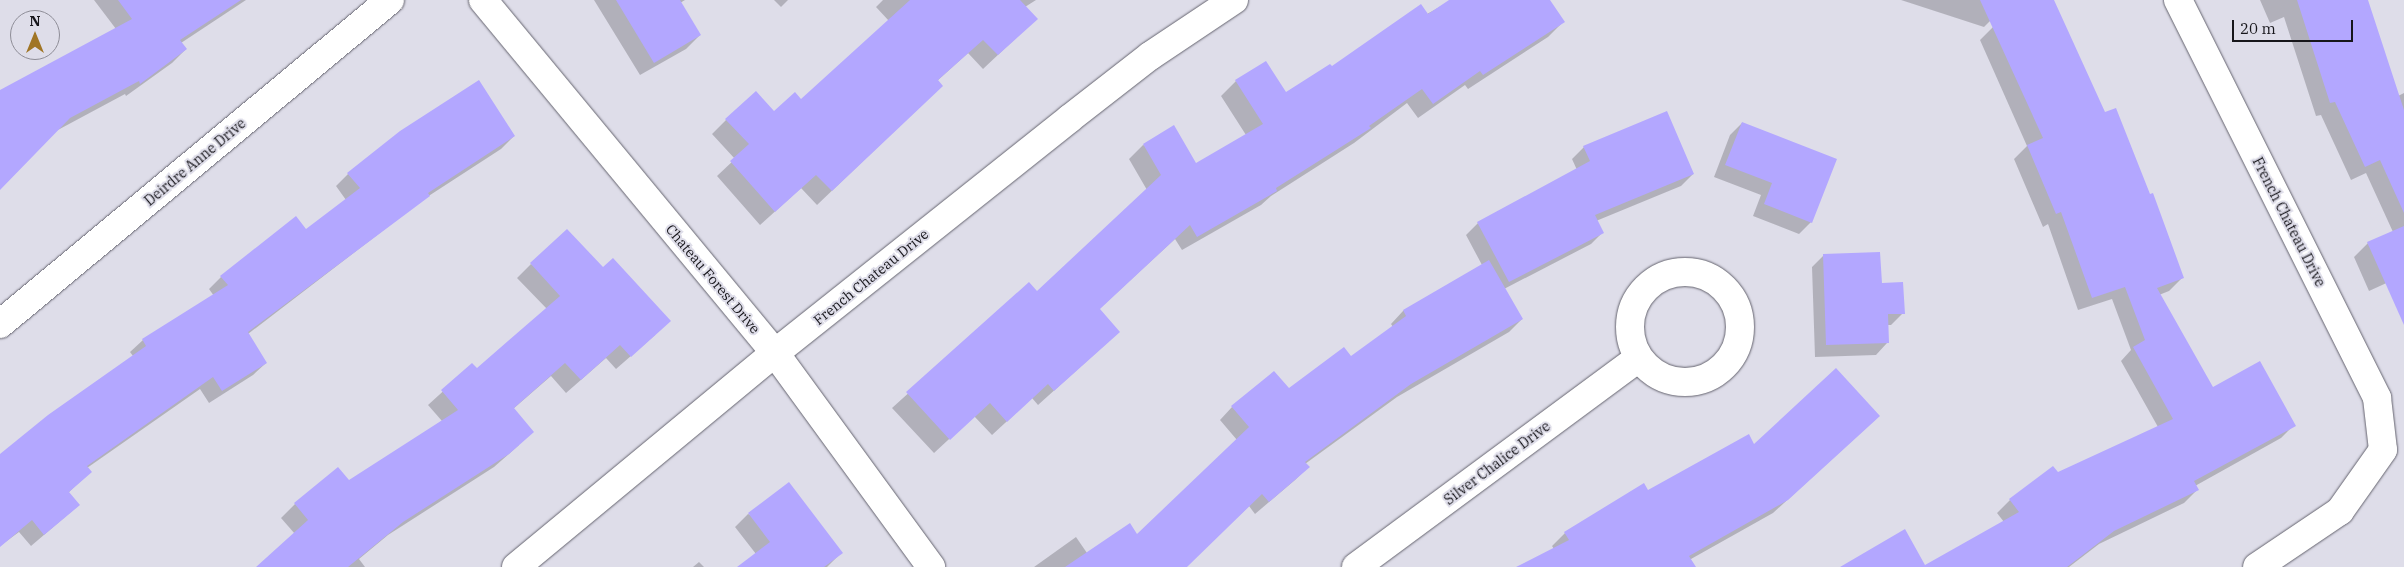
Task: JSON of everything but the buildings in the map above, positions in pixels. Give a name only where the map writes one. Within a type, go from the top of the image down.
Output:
[{"type":"street","name":"Deirdre Anne Drive","points":[[0,324],[390,0]]},
{"type":"street","name":"Chateau Forest Drive","points":[[483,0],[775,353],[931,567]]},
{"type":"street","name":"French Chateau Drive","points":[[516,567],[775,353],[1076,113],[1150,56],[1234,0]]},
{"type":"street","name":"French Chateau Drive","points":[[2178,0],[2377,398],[2382,450],[2340,511],[2257,567]]},
{"type":"street","points":[[1673,272],[1695,272],[1716,280],[1731,295],[1740,315],[1740,337],[1732,357],[1716,373],[1696,382],[1674,382],[1654,374],[1638,358],[1630,338],[1630,316],[1638,296],[1653,280],[1673,272]]},
{"type":"street","name":"Silver Chalice Drive","points":[[1356,567],[1638,358]]}]
